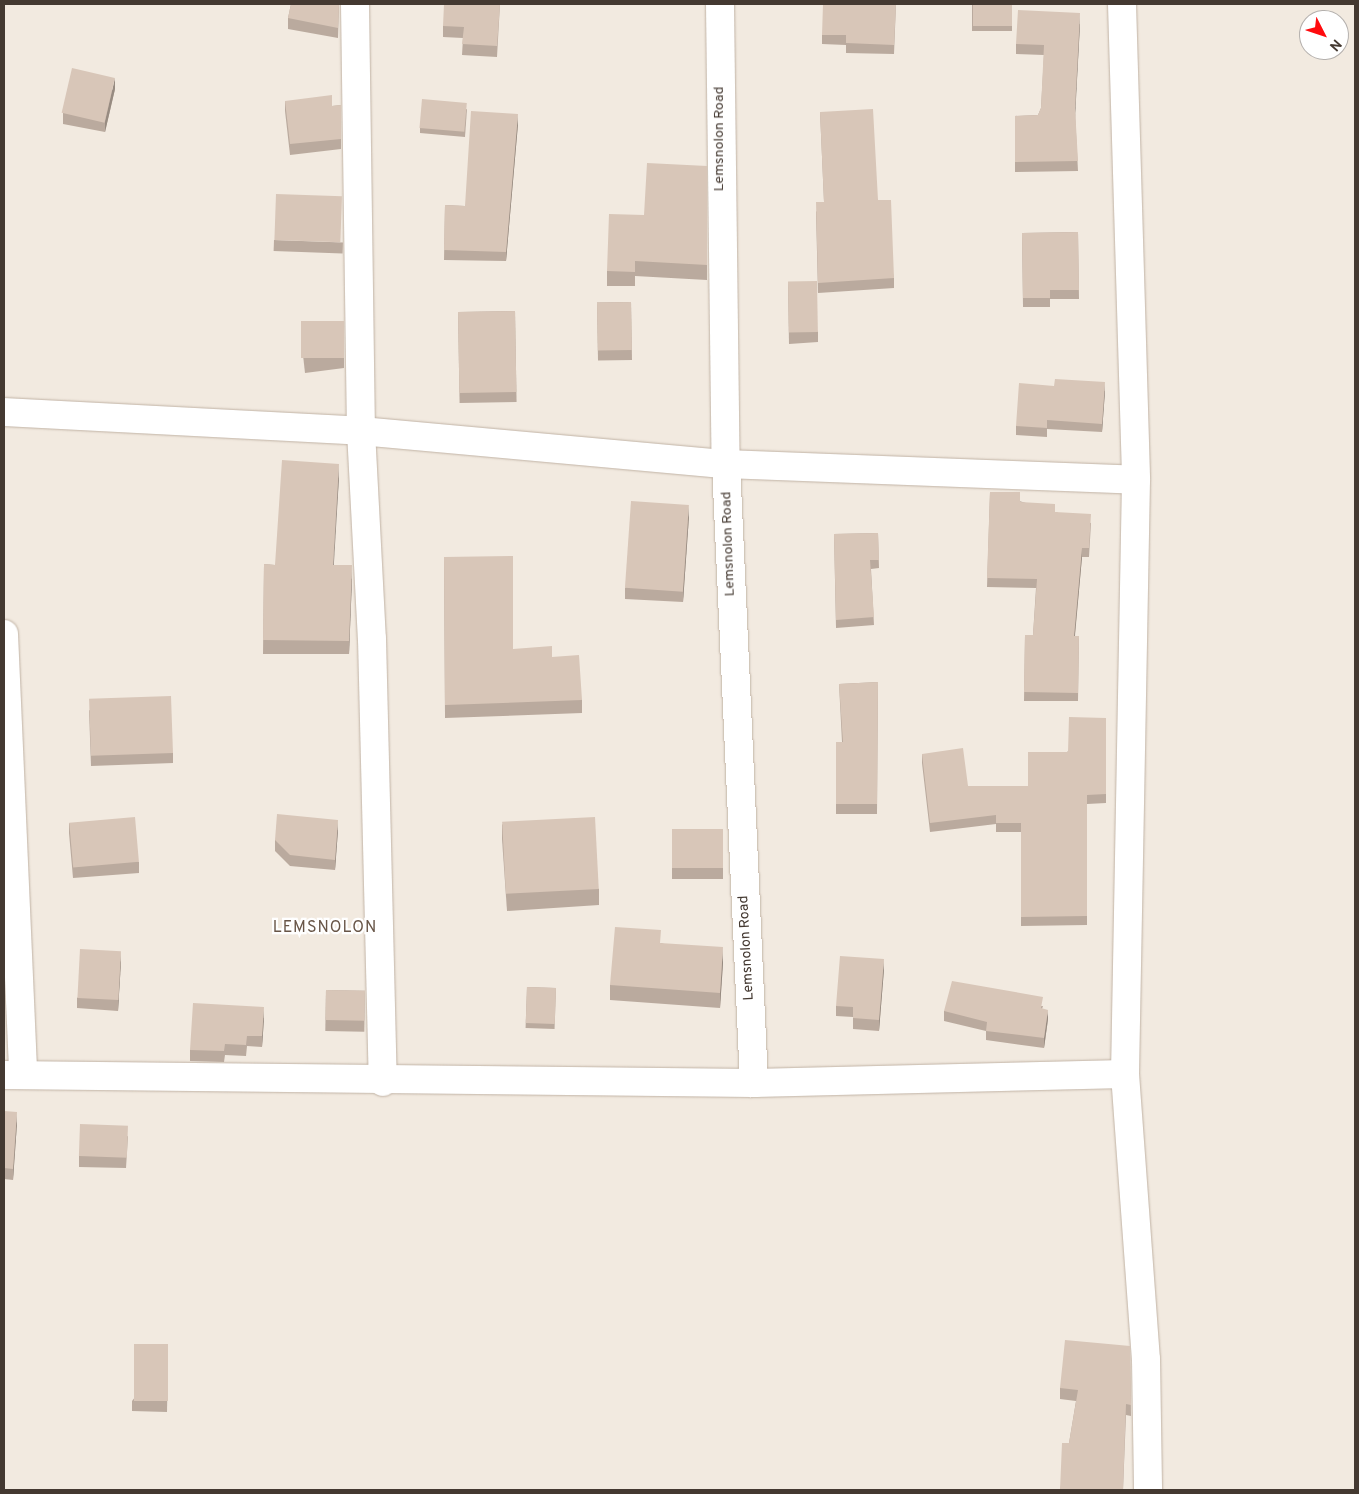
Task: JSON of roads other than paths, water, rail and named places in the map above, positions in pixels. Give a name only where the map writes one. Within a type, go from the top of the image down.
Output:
[{"type":"street","points":[[355,4],[361,431],[372,639],[383,1082]]},
{"type":"street","name":"Lemsnolon Road","points":[[720,4],[726,464],[754,1083]]},
{"type":"street","points":[[1122,4],[1136,480],[1125,1074],[1146,1359],[1148,1490]]},
{"type":"street","points":[[4,412],[361,431],[726,464],[1136,480]]},
{"type":"street","points":[[4,634],[13,1075],[383,1082],[754,1083],[1125,1074]]},
{"type":"district","name":"LEMSNOLON","points":[[325,928]]}]
